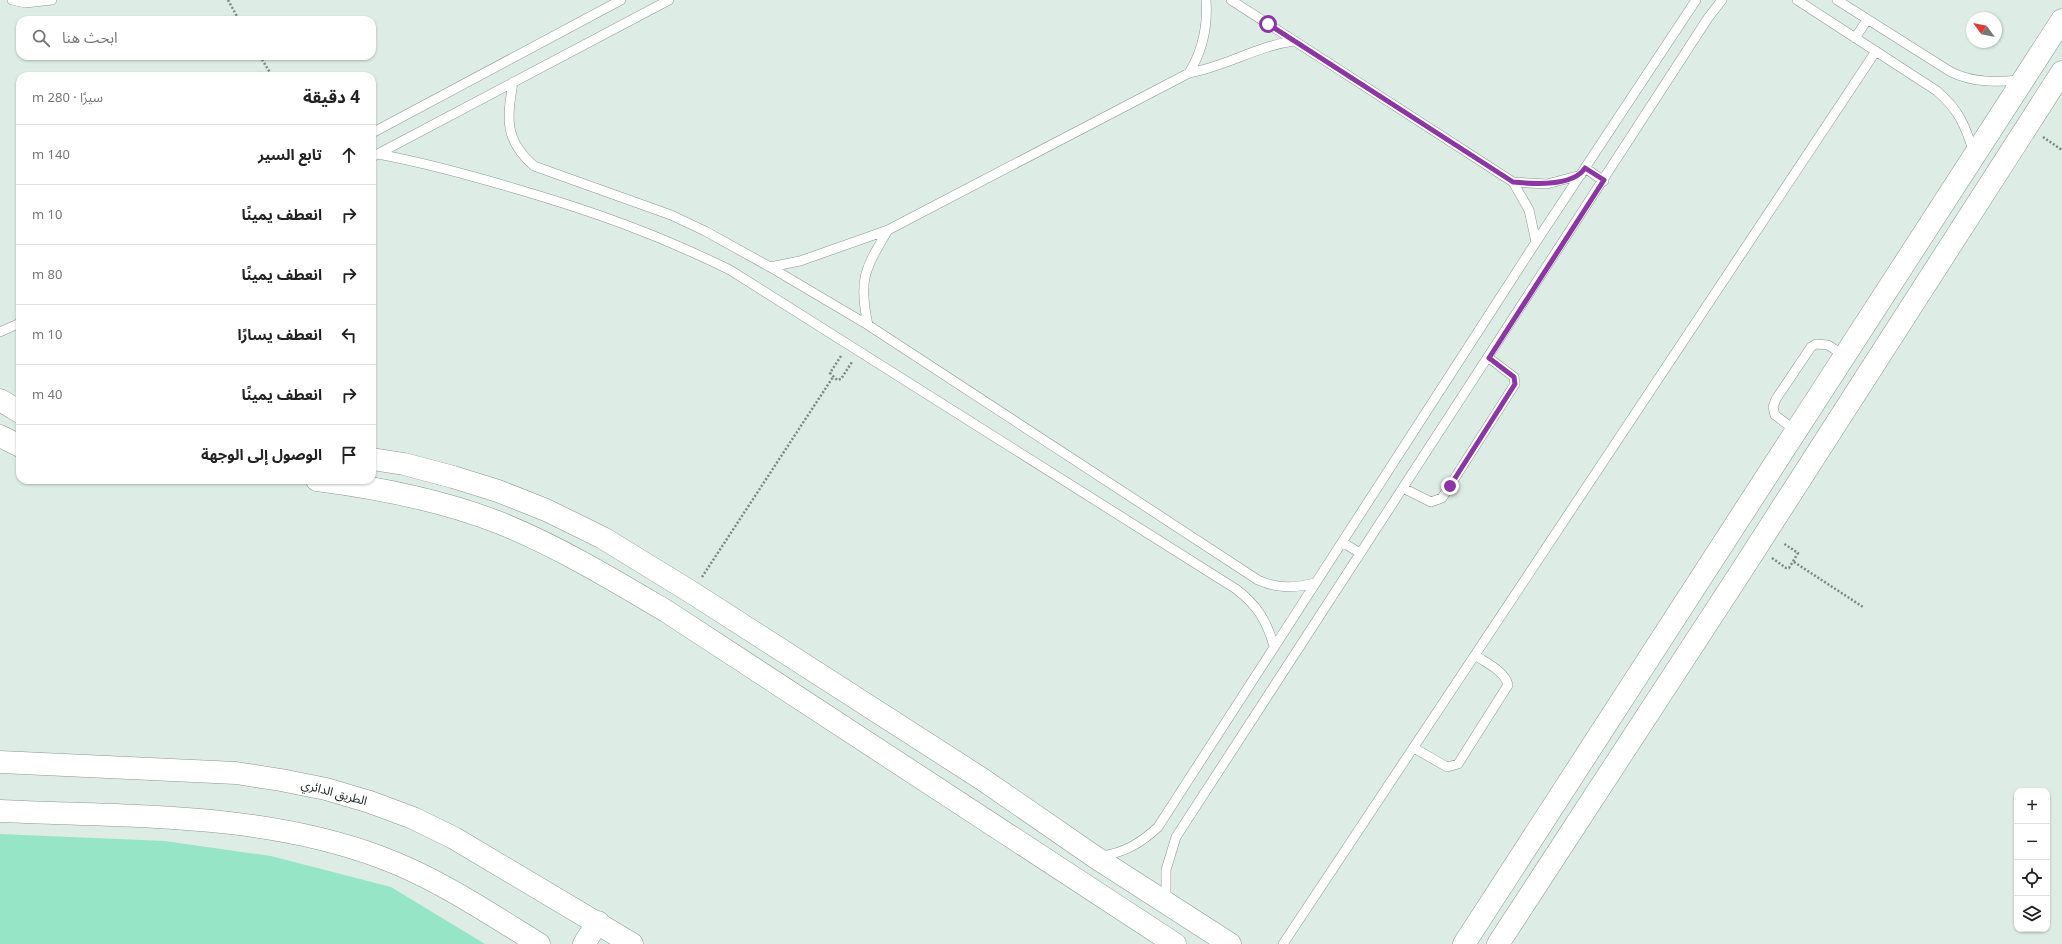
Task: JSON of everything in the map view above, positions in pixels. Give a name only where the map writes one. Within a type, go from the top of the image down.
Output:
[{"type":"street","points":[[1464,944],[2062,20]]},
{"type":"street","points":[[1498,944],[1742,570],[2062,72]]},
{"type":"street","points":[[1915,248],[1939,264]]},
{"type":"street","points":[[0,400],[16,410]]},
{"type":"street","points":[[0,436],[16,444]]},
{"type":"street","points":[[376,460],[404,464],[498,491],[546,510],[603,538],[691,592],[982,779],[1167,905],[1230,944]]},
{"type":"street","points":[[342,484],[405,494],[446,505],[500,523],[545,543],[589,566],[666,611],[1176,944]]},
{"type":"street","points":[[1717,555],[1742,570]]},
{"type":"street","name":"الطريق الدائري","points":[[0,762],[236,773],[326,789],[370,802],[413,818],[488,858],[598,922],[632,944]]},
{"type":"street","points":[[965,805],[982,779]]},
{"type":"street","points":[[0,811],[235,822],[284,830],[333,842],[380,857],[426,877],[469,901],[539,944]]},
{"type":"street","points":[[584,944],[598,922]]},
{"type":"lane","points":[[12,0],[25,3],[52,0]]},
{"type":"lane","points":[[376,131],[621,0]]},
{"type":"lane","points":[[376,155],[669,0]]},
{"type":"lane","points":[[1189,73],[1198,58],[1203,43],[1206,27],[1206,0]]},
{"type":"lane","points":[[1231,0],[1513,182],[1529,210],[1536,242]]},
{"type":"lane","points":[[1095,857],[1113,855],[1130,848],[1145,839],[1158,827],[1314,583],[1696,0]]},
{"type":"lane","points":[[1167,905],[1166,870],[1176,837],[1360,553],[1489,358],[1708,18],[1722,0]]},
{"type":"lane","points":[[1797,0],[1937,91],[1952,104],[1961,119],[1975,155]]},
{"type":"lane","points":[[1837,0],[1951,72],[1966,79],[1996,82],[2024,80]]},
{"type":"lane","points":[[1855,38],[1867,20]]},
{"type":"lane","points":[[770,267],[818,255],[888,230],[1189,73],[1205,70],[1259,49],[1294,41]]},
{"type":"lane","points":[[1283,944],[1876,51]]},
{"type":"lane","points":[[514,82],[509,107],[508,124],[512,140],[521,155],[534,166],[671,215],[705,231],[770,267],[868,325],[1258,580],[1271,586],[1284,588],[1314,583]]},
{"type":"lane","points":[[376,156],[437,166],[590,211],[661,237],[730,270],[1236,589],[1259,610],[1267,624],[1274,646]]},
{"type":"lane","points":[[1513,182],[1547,184],[1583,172],[1604,180]]},
{"type":"lane","points":[[868,325],[862,288],[866,270],[888,230]]},
{"type":"lane","points":[[0,332],[16,325]]},
{"type":"lane","points":[[1797,431],[1774,415],[1773,407],[1776,400],[1811,347],[1816,344],[1828,346],[1845,356]]},
{"type":"lane","points":[[1403,488],[1431,502],[1442,498],[1515,384],[1514,377],[1489,358]]},
{"type":"lane","points":[[1342,542],[1360,553]]},
{"type":"lane","points":[[1414,748],[1447,767],[1458,764],[1505,692],[1508,685],[1506,678],[1475,655]]},
{"type":"path","points":[[228,0],[237,16]]},
{"type":"path","points":[[262,60],[270,72]]},
{"type":"path","points":[[849,345],[830,372],[837,380],[841,379],[859,351]]},
{"type":"path","points":[[691,592],[833,377]]},
{"type":"path","points":[[1762,539],[1798,553],[1794,562],[1789,568],[1786,568],[1762,539]]},
{"type":"path","points":[[1794,562],[1863,607]]},
{"type":"green space","points":[[0,834],[165,841],[271,856],[391,887],[485,944],[0,944]]},
{"type":"route","points":[[1268,24],[1513,182],[1547,184],[1581,175],[1585,168],[1604,180],[1489,358],[1509,372],[1514,377],[1515,384],[1450,486]]}]
